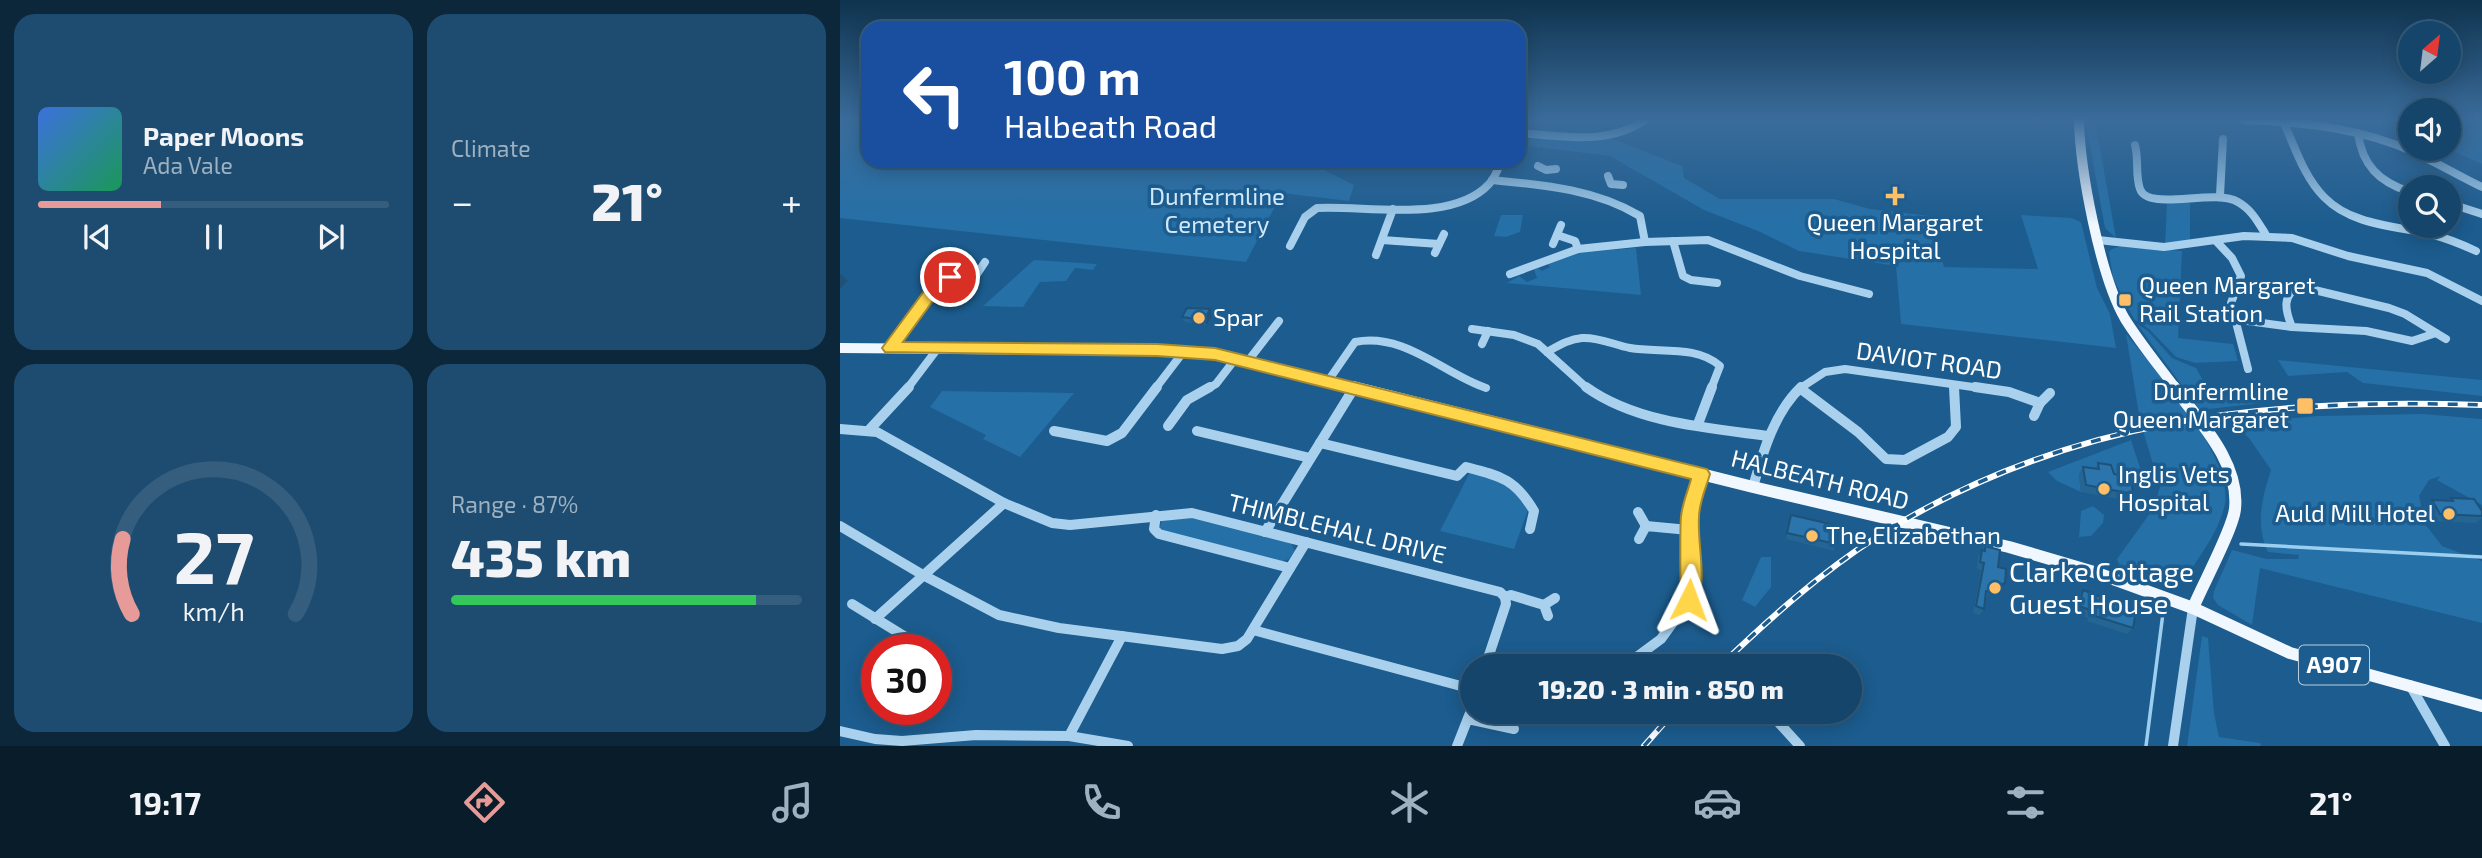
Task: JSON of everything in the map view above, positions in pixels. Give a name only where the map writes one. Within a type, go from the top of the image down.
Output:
[{"type":"main road","points":[[2085,155],[2098,240],[2108,281],[2125,318],[2215,444],[2233,479],[2235,512],[2193,608]]},
{"type":"main road","name":"HALBEATH ROAD","points":[[840,348],[1184,351],[1236,358],[1753,487],[2009,547],[2090,571],[2193,608],[2290,653],[2482,706]]},
{"type":"street","points":[[2136,155],[2138,187],[2143,195],[2162,202],[2199,194],[2220,195],[2253,212],[2266,235]]},
{"type":"street","points":[[2220,195],[2222,155]]},
{"type":"street","points":[[2299,155],[2314,186],[2328,202],[2344,213],[2364,221],[2461,241],[2476,251]]},
{"type":"street","points":[[2362,155],[2372,174],[2398,188]]},
{"type":"street","points":[[2417,155],[2482,187]]},
{"type":"street","points":[[1538,166],[1546,170],[1556,169]]},
{"type":"street","points":[[1290,246],[1305,217],[1317,208],[1434,209],[1448,206],[1475,195],[1492,180],[1498,168]]},
{"type":"street","points":[[1536,185],[1546,170]]},
{"type":"street","points":[[1492,180],[1600,197],[1624,205],[1640,216],[1645,242]]},
{"type":"street","points":[[1600,197],[1609,180],[1623,186]]},
{"type":"street","points":[[2461,206],[2480,211]]},
{"type":"street","points":[[1376,255],[1394,209]]},
{"type":"street","points":[[1553,244],[1561,225]]},
{"type":"street","points":[[1435,253],[1444,234]]},
{"type":"street","points":[[1557,235],[1575,241],[1578,249]]},
{"type":"street","points":[[2098,240],[2164,247],[2266,235],[2292,238],[2348,256],[2427,273],[2482,301]]},
{"type":"street","points":[[1382,240],[1439,244]]},
{"type":"street","points":[[1510,274],[1526,272],[1578,249],[1645,242],[1708,240],[1800,276],[1869,294]]},
{"type":"street","points":[[1673,241],[1683,276],[1701,286],[1717,283]]},
{"type":"street","points":[[2216,241],[2232,257],[2241,276],[2231,303],[2248,369]]},
{"type":"street","points":[[890,348],[942,278],[975,277],[985,262]]},
{"type":"street","points":[[2292,327],[2286,311],[2286,298],[2294,288],[2302,287],[2389,308],[2405,314],[2446,339]]},
{"type":"street","points":[[2233,319],[2292,327],[2366,331],[2412,341],[2436,333]]},
{"type":"street","points":[[1248,361],[1279,321]]},
{"type":"street","points":[[1472,329],[1518,335],[1548,352],[1577,380],[1609,400],[1723,430],[1768,436]]},
{"type":"street","points":[[1482,344],[1488,331]]},
{"type":"street","points":[[1548,352],[1566,341],[1583,338],[1632,348],[1679,351],[1715,360],[1720,366],[1698,424]]},
{"type":"street","points":[[1328,381],[1354,342],[1365,340],[1423,356],[1468,382],[1486,388]]},
{"type":"street","points":[[840,429],[870,429],[917,378],[938,348]]},
{"type":"street","points":[[1054,430],[1107,441],[1115,439],[1184,351]]},
{"type":"street","points":[[1168,426],[1187,400],[1216,384],[1236,358]]},
{"type":"street","name":"DAVIOT ROAD","points":[[1753,487],[1768,436],[1782,410],[1801,389],[1826,371],[1838,369],[2009,392],[2040,402]]},
{"type":"street","points":[[1801,389],[1858,432],[1880,456],[1905,460],[1948,437],[1956,426],[1954,385]]},
{"type":"street","points":[[1265,532],[1354,388]]},
{"type":"street","points":[[2034,416],[2040,402],[2050,393]]},
{"type":"street","name":"THIMBLEHALL DRIVE","points":[[870,429],[1004,503],[1060,525],[1192,513],[1500,592],[1505,597],[1511,595],[1546,610],[1555,598]]},
{"type":"street","points":[[1197,431],[1310,458]]},
{"type":"street","points":[[1320,443],[1457,476],[1465,467],[1509,478],[1523,490],[1534,511],[1530,529]]},
{"type":"street","points":[[1641,654],[1661,639],[1689,600],[1692,575],[1690,515],[1701,474]]},
{"type":"street","points":[[875,619],[1004,503]]},
{"type":"street","points":[[1638,513],[1646,526]]},
{"type":"street","name":"THIMBLEHALL DRIVE","points":[[1156,515],[1154,528],[1159,534],[1290,568]]},
{"type":"street","points":[[1646,526],[1689,530]]},
{"type":"street","points":[[1639,539],[1646,526]]},
{"type":"street","points":[[840,527],[999,615],[1059,628],[1222,649],[1238,646],[1253,630],[1306,542]]},
{"type":"street","points":[[1489,654],[1506,604],[1505,597]]},
{"type":"street","points":[[852,604],[900,634]]},
{"type":"street","points":[[2173,746],[2193,608]]},
{"type":"street","points":[[1253,630],[1460,686]]},
{"type":"street","points":[[1069,736],[1122,636]]},
{"type":"street","points":[[2410,685],[2445,746]]},
{"type":"street","points":[[1457,746],[1466,724]]},
{"type":"street","points":[[1499,724],[1514,729]]},
{"type":"street","points":[[1780,724],[1800,746]]},
{"type":"street","points":[[840,731],[875,739],[902,741],[976,735],[1069,736],[1128,746]]},
{"type":"green space","name":"Dunfermline Cemetery","points":[[840,155],[861,155],[861,168],[1320,168],[1354,185],[1349,201],[1282,193],[1246,262],[840,218]]},
{"type":"green space","points":[[1600,155],[1653,155],[1682,166],[1684,178],[1720,199],[1834,199],[1870,209],[1930,216],[1944,267],[2038,269],[2021,215],[2072,218],[2081,222],[2097,288],[2110,314],[2116,348],[1901,324],[1896,266],[1799,251],[1758,231],[1704,210],[1610,156]]},
{"type":"green space","points":[[2092,155],[2101,155],[2116,238],[2105,228]]},
{"type":"green space","points":[[2461,155],[2482,155],[2482,164]]},
{"type":"green space","points":[[2190,200],[2190,241],[2165,244],[2167,204]]},
{"type":"green space","points":[[1501,215],[1523,215],[1520,232],[1506,237],[1494,236]]},
{"type":"green space","points":[[2121,246],[2182,251],[2178,338],[2233,344],[2238,361],[2195,363],[2176,357],[2149,329],[2134,319],[2113,278],[2109,252]]},
{"type":"green space","points":[[1636,248],[1641,295],[1507,283],[1519,276],[1527,282],[1537,278],[1534,270],[1538,268],[1542,271],[1550,267],[1548,264],[1573,253]]},
{"type":"green space","points":[[1034,260],[1097,264],[1093,270],[1075,268],[1066,281],[1040,282],[1023,307],[983,306]]},
{"type":"green space","points":[[2137,324],[2148,331],[2172,358],[2196,368],[2212,396],[2245,395],[2288,400],[2200,410]]},
{"type":"green space","points":[[2126,334],[2191,416],[2219,466],[2225,488],[2224,508],[2217,528],[2182,583],[2171,584],[2120,567],[2117,559],[2153,509],[2160,487],[2140,421]]},
{"type":"green space","points":[[2278,360],[2482,380],[2482,396],[2363,383],[2347,372],[2288,376]]},
{"type":"green space","points":[[942,391],[1074,393],[1020,457],[983,439],[986,435],[930,407]]},
{"type":"green space","points":[[2423,414],[2482,419],[2482,505],[2437,480],[2441,476],[2429,480],[2419,496],[2425,524],[2442,546],[2482,561],[2482,623],[2260,568],[2252,625],[2218,605],[2213,598],[2214,591],[2232,550],[2267,559],[2298,559],[2299,555],[2268,552],[2261,521],[2271,470],[2249,438],[2239,429],[2239,423],[2317,416]]},
{"type":"green space","points":[[2131,440],[2145,483],[2079,474],[2081,492],[2057,481],[2048,472]]},
{"type":"green space","points":[[1470,472],[1511,485],[1529,507],[1514,549],[1440,531]]},
{"type":"green space","points":[[2093,506],[2104,515],[2103,523],[2091,536],[2079,537],[2081,511]]},
{"type":"green space","points":[[1192,518],[1291,543],[1295,551],[1289,559],[1280,562],[1159,530],[1162,520]]},
{"type":"green space","points":[[1761,557],[1771,557],[1771,587],[1755,607],[1742,600]]},
{"type":"green space","points":[[2202,636],[2208,638],[2214,713],[2219,737],[2260,743],[2261,746],[2187,746]]},
{"type":"building","points":[[1187,308],[1210,309],[1204,320],[1182,317]]},
{"type":"building","points":[[2098,463],[2111,465],[2114,474],[2131,478],[2133,494],[2086,485],[2083,467],[2099,469]]},
{"type":"building","points":[[2451,498],[2474,499],[2482,511],[2482,516],[2440,514],[2432,500],[2453,501]]},
{"type":"building","name":"The Elizabethan","points":[[1791,515],[1839,526],[1836,544],[1787,533]]},
{"type":"building","name":"Clarke Cottage Guest House","points":[[1985,546],[2000,550],[1998,567],[2006,569],[2005,583],[1997,587],[1990,585],[1990,592],[1986,591],[1984,609],[1976,606],[1984,563],[1980,562]]},
{"type":"building","points":[[2083,590],[2136,611],[2133,628],[2092,615],[2093,611],[2079,606]]},
{"type":"waterway","points":[[2241,544],[2482,557]]},
{"type":"waterway","points":[[2146,746],[2163,613]]},
{"type":"railway","points":[[1733,654],[1795,598],[1878,536],[1949,496],[2021,465],[2095,441],[2169,424],[2245,412],[2322,406],[2482,405]]},
{"type":"railway","points":[[1644,746],[1663,724]]},
{"type":"place","name":"Queen Margaret Hospital","points":[[1895,196]]},
{"type":"place","name":"Queen Margaret Rail Station","points":[[2125,300]]},
{"type":"place","name":"Spar","points":[[1199,318]]},
{"type":"place","name":"Dunfermline Queen Margaret","points":[[2305,406]]},
{"type":"place","name":"Inglis Vets Hospital","points":[[2104,489]]},
{"type":"place","name":"Auld Mill Hotel","points":[[2449,514]]},
{"type":"place","name":"The Elizabethan","points":[[1812,536]]},
{"type":"place","name":"Clarke Cottage Guest House","points":[[1995,588]]},
{"type":"route","points":[[950,277],[942,278],[890,348],[1157,350],[1215,354],[1701,474],[1690,515],[1692,575],[1689,600]]}]
